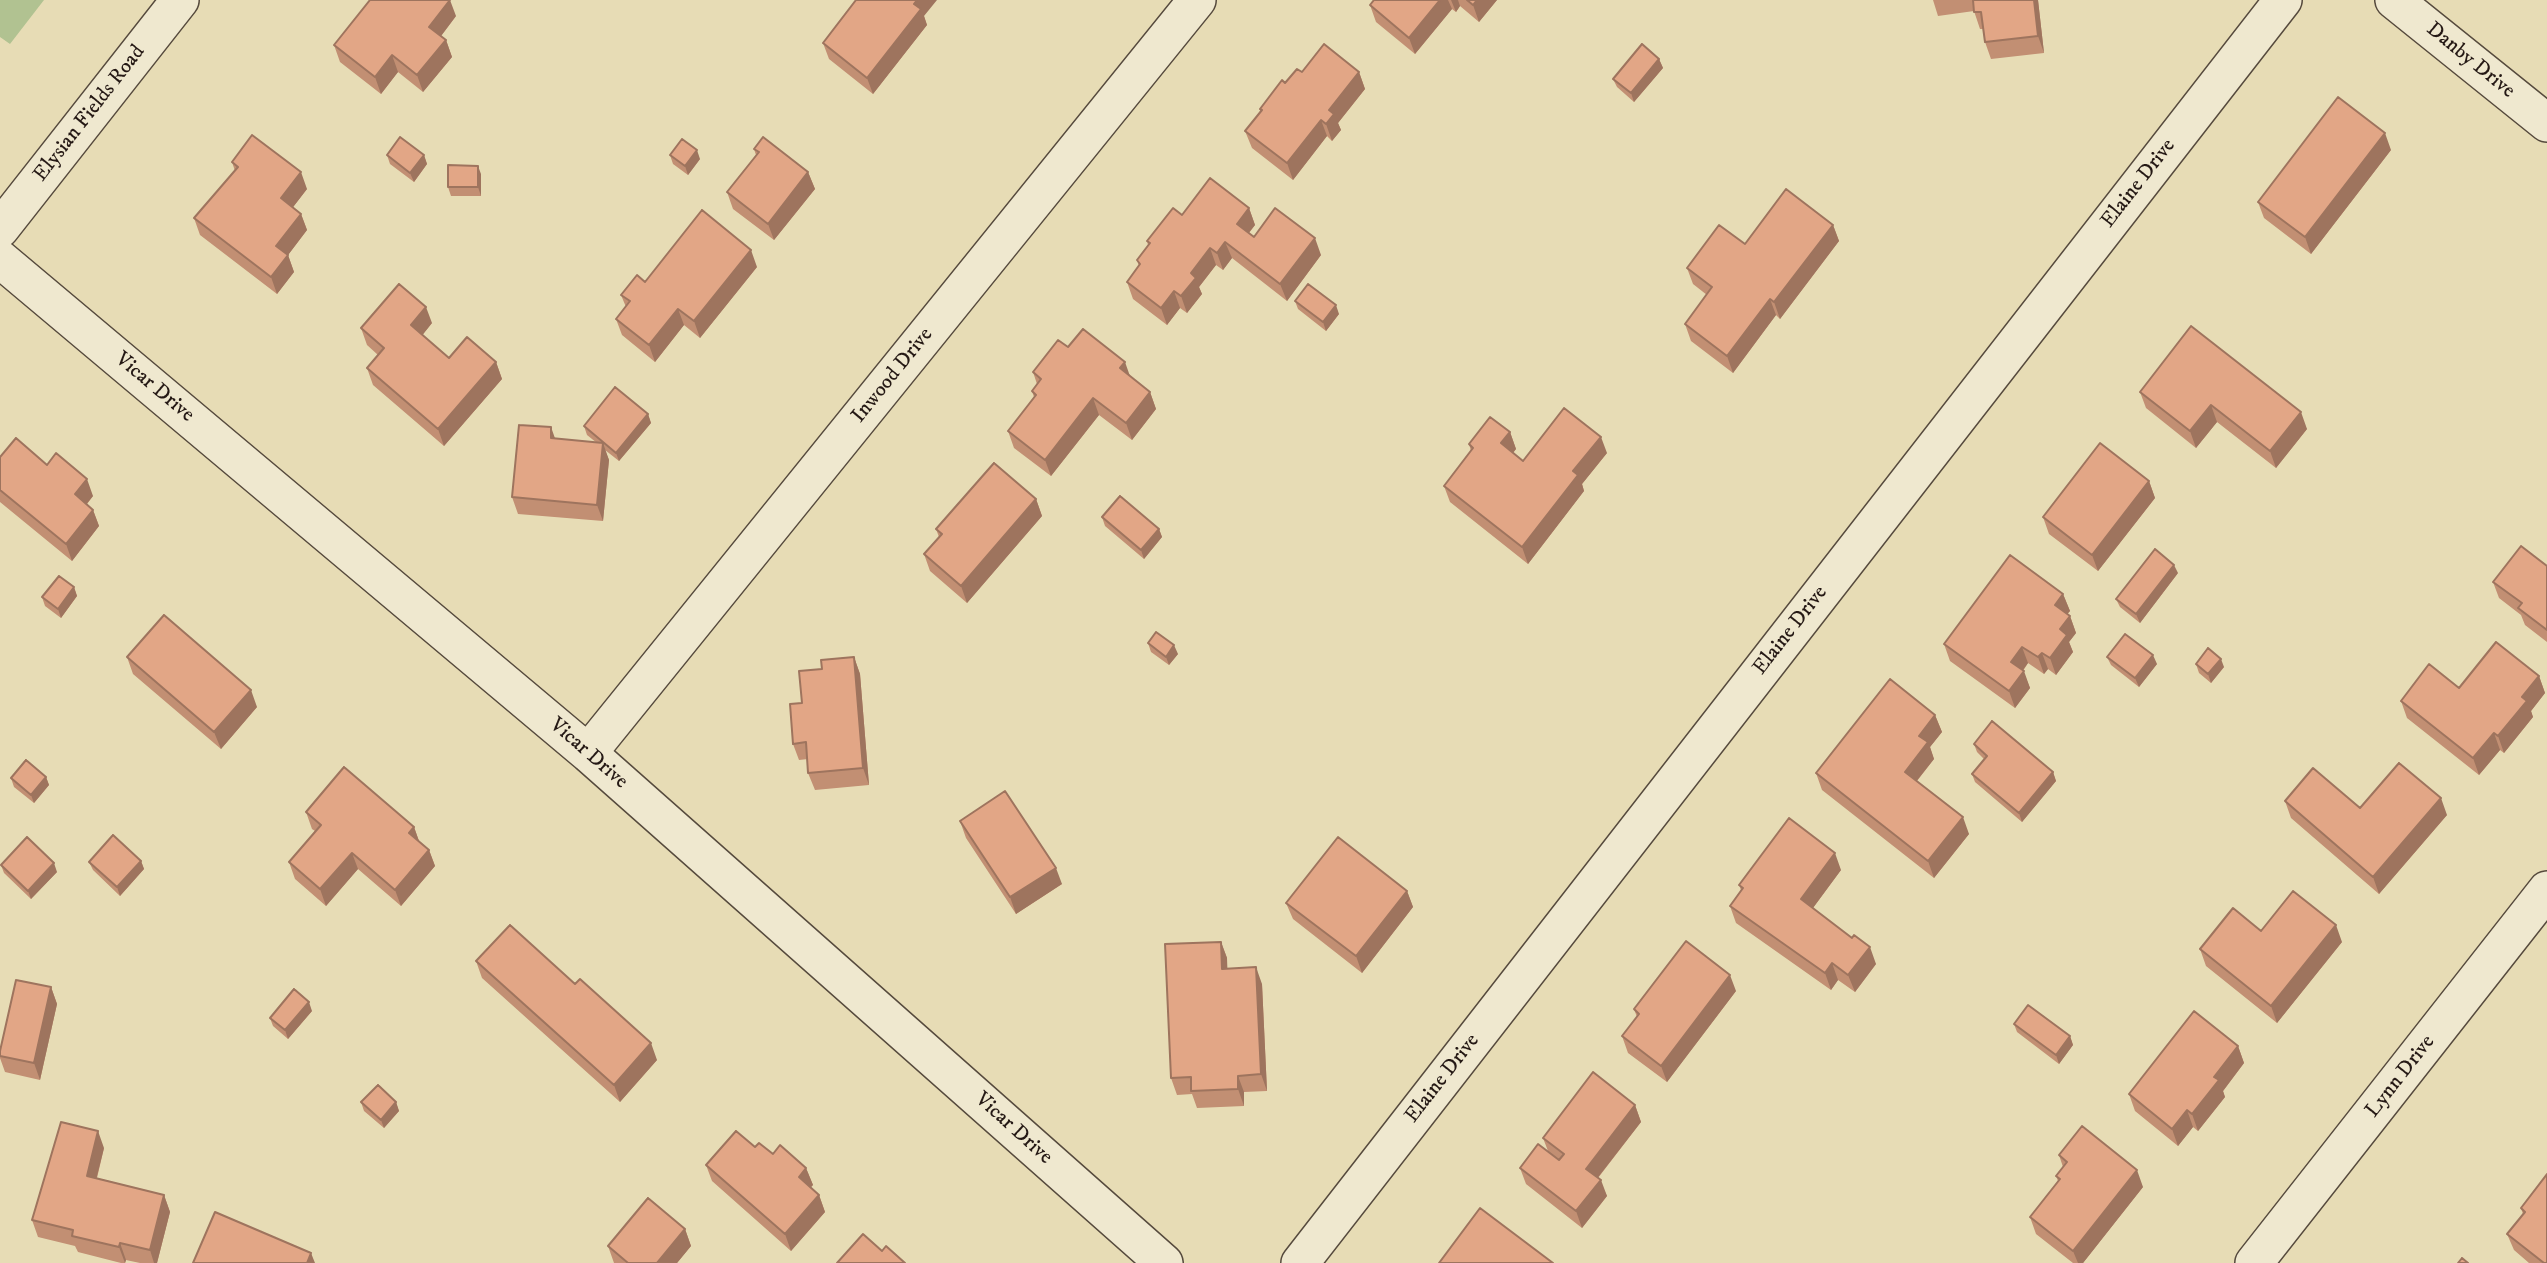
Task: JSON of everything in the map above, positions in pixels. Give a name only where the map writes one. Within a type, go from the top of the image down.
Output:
[{"type":"street","name":"Elysian Fields Road","points":[[0,229],[180,0]]},
{"type":"street","name":"Inwood Drive","points":[[589,753],[1197,0]]},
{"type":"street","name":"Elaine Drive","points":[[1300,1263],[2283,0]]},
{"type":"street","name":"Danby Drive","points":[[2394,0],[2547,123]]},
{"type":"street","name":"Vicar Drive","points":[[0,259],[589,753],[1164,1263]]},
{"type":"street","name":"Lynn Drive","points":[[2254,1263],[2547,890]]},
{"type":"green space","points":[[0,0],[44,0],[10,44],[0,37]]},
{"type":"building","points":[[370,0],[450,0],[429,27],[446,40],[417,75],[392,55],[375,77],[334,45]]},
{"type":"building","points":[[856,0],[917,0],[914,4],[921,9],[867,78],[823,43]]},
{"type":"building","points":[[1374,0],[1440,0],[1409,38],[1370,5]]},
{"type":"building","points":[[1973,0],[2034,0],[2038,36],[1985,42],[1981,12],[1974,12]]},
{"type":"building","points":[[1324,44],[1359,72],[1329,110],[1334,114],[1326,124],[1321,120],[1287,163],[1245,131],[1282,80],[1285,83],[1297,69],[1302,72]]},
{"type":"building","points":[[1642,44],[1659,59],[1631,93],[1613,79]]},
{"type":"building","points":[[2338,97],[2385,133],[2305,237],[2258,202]]},
{"type":"building","points":[[252,135],[301,172],[281,198],[301,214],[276,246],[288,255],[271,277],[194,218],[238,167],[232,162]]},
{"type":"building","points":[[400,137],[424,155],[410,173],[387,155]]},
{"type":"building","points":[[763,137],[808,172],[768,224],[727,192],[759,152],[754,149]]},
{"type":"building","points":[[682,139],[697,150],[685,166],[670,155]]},
{"type":"building","points":[[448,165],[478,166],[478,187],[448,187]]},
{"type":"building","points":[[1210,178],[1249,208],[1237,224],[1254,237],[1275,208],[1315,238],[1280,284],[1225,242],[1217,253],[1210,248],[1191,273],[1196,278],[1181,296],[1174,291],[1161,308],[1127,282],[1140,264],[1137,260],[1150,243],[1147,241],[1173,208],[1182,215]]},
{"type":"building","points":[[1786,189],[1833,225],[1774,302],[1770,299],[1727,356],[1685,324],[1712,287],[1687,268],[1719,225],[1745,244]]},
{"type":"building","points":[[702,210],[751,250],[694,321],[678,309],[649,345],[616,319],[630,301],[621,295],[637,275],[645,282]]},
{"type":"building","points":[[399,284],[426,307],[411,325],[449,358],[467,337],[496,362],[438,429],[367,368],[384,348],[361,328]]},
{"type":"building","points":[[1308,284],[1336,305],[1323,322],[1295,301]]},
{"type":"building","points":[[2191,326],[2301,412],[2270,451],[2211,405],[2190,431],[2140,392]]},
{"type":"building","points":[[1083,329],[1125,362],[1120,368],[1150,392],[1126,423],[1093,398],[1045,460],[1008,431],[1036,395],[1032,391],[1041,379],[1033,372],[1058,340],[1068,347]]},
{"type":"building","points":[[615,387],[648,414],[616,453],[584,426]]},
{"type":"building","points":[[1564,408],[1601,437],[1573,471],[1578,475],[1522,547],[1444,486],[1473,448],[1469,444],[1490,417],[1510,432],[1501,443],[1523,461]]},
{"type":"building","points":[[519,425],[551,427],[551,438],[603,443],[597,505],[512,497]]},
{"type":"building","points":[[16,438],[47,465],[56,453],[87,479],[75,494],[93,510],[66,544],[0,490],[0,457]]},
{"type":"building","points":[[2100,443],[2149,481],[2092,555],[2043,517]]},
{"type":"building","points":[[994,463],[1036,499],[961,586],[924,554],[942,534],[936,529]]},
{"type":"building","points":[[1120,496],[1159,529],[1141,550],[1102,517]]},
{"type":"building","points":[[2521,546],[2547,566],[2547,630],[2518,608],[2522,603],[2493,582]]},
{"type":"building","points":[[2155,549],[2174,565],[2136,614],[2116,599]]},
{"type":"building","points":[[2010,555],[2063,594],[2055,605],[2070,616],[2060,629],[2067,635],[2050,658],[2042,653],[2038,657],[2022,647],[2011,662],[2024,671],[2009,691],[1944,644]]},
{"type":"building","points":[[59,576],[74,587],[58,609],[42,597]]},
{"type":"building","points":[[164,615],[251,690],[214,732],[127,657]]},
{"type":"building","points":[[1156,632],[1174,645],[1166,657],[1148,643]]},
{"type":"building","points":[[2125,634],[2153,655],[2135,678],[2107,657]]},
{"type":"building","points":[[2496,642],[2539,676],[2522,697],[2527,701],[2498,736],[2494,733],[2473,758],[2401,701],[2429,664],[2459,688]]},
{"type":"building","points":[[2208,648],[2221,659],[2208,674],[2196,664]]},
{"type":"building","points":[[854,657],[863,768],[808,773],[806,742],[793,744],[790,704],[802,703],[799,671],[822,669],[821,660]]},
{"type":"building","points":[[1890,679],[1935,715],[1919,736],[1928,742],[1905,772],[1963,817],[1928,861],[1816,773]]},
{"type":"building","points":[[1992,721],[2053,772],[2019,813],[1972,774],[1987,756],[1974,744]]},
{"type":"building","points":[[26,760],[46,777],[31,795],[11,778]]},
{"type":"building","points":[[2399,763],[2441,798],[2373,877],[2285,801],[2313,768],[2360,808]]},
{"type":"building","points":[[344,767],[414,827],[409,833],[429,850],[395,890],[352,853],[320,889],[289,862],[321,825],[306,812]]},
{"type":"building","points":[[1005,791],[1056,868],[1010,897],[960,821]]},
{"type":"building","points":[[1789,818],[1835,853],[1801,899],[1852,938],[1854,935],[1870,947],[1848,975],[1832,963],[1825,973],[1730,906],[1743,888],[1739,885]]},
{"type":"building","points":[[113,835],[141,861],[117,887],[89,862]]},
{"type":"building","points":[[27,837],[54,863],[28,891],[1,865]]},
{"type":"building","points":[[1338,837],[1407,891],[1356,956],[1286,903]]},
{"type":"building","points":[[2293,891],[2336,925],[2271,1006],[2200,949],[2233,908],[2261,931]]},
{"type":"building","points":[[510,925],[575,984],[580,979],[651,1043],[614,1085],[476,961]]},
{"type":"building","points":[[1686,941],[1730,975],[1661,1066],[1622,1036],[1639,1014],[1634,1009]]},
{"type":"building","points":[[1221,942],[1222,969],[1256,967],[1261,1074],[1238,1076],[1238,1089],[1191,1091],[1191,1077],[1171,1078],[1165,944]]},
{"type":"building","points":[[16,980],[51,987],[34,1063],[0,1056]]},
{"type":"building","points":[[294,989],[309,1002],[285,1030],[270,1018]]},
{"type":"building","points":[[2028,1005],[2070,1036],[2056,1055],[2014,1024]]},
{"type":"building","points":[[2194,1011],[2238,1046],[2214,1077],[2219,1080],[2192,1114],[2187,1110],[2172,1129],[2129,1094]]},
{"type":"building","points":[[1593,1072],[1635,1105],[1586,1169],[1601,1180],[1576,1211],[1520,1168],[1538,1144],[1559,1160],[1564,1154],[1543,1138]]},
{"type":"building","points":[[378,1085],[396,1102],[381,1120],[361,1102]]},
{"type":"building","points":[[61,1122],[98,1131],[87,1176],[164,1195],[150,1250],[120,1243],[119,1247],[72,1236],[73,1230],[32,1220]]},
{"type":"building","points":[[2082,1126],[2137,1170],[2073,1251],[2030,1217],[2060,1179],[2056,1176],[2067,1162],[2059,1155]]},
{"type":"building","points":[[736,1131],[755,1147],[759,1143],[773,1154],[780,1145],[806,1168],[799,1177],[819,1195],[785,1234],[706,1165]]},
{"type":"building","points":[[2547,1174],[2547,1263],[2544,1263],[2507,1234],[2525,1212],[2521,1208]]},
{"type":"building","points":[[648,1198],[685,1229],[657,1263],[628,1263],[608,1246]]},
{"type":"building","points":[[1480,1208],[1553,1263],[1439,1263]]},
{"type":"building","points":[[215,1212],[311,1253],[307,1263],[193,1263]]},
{"type":"building","points":[[863,1234],[882,1251],[886,1246],[905,1263],[837,1263]]}]
